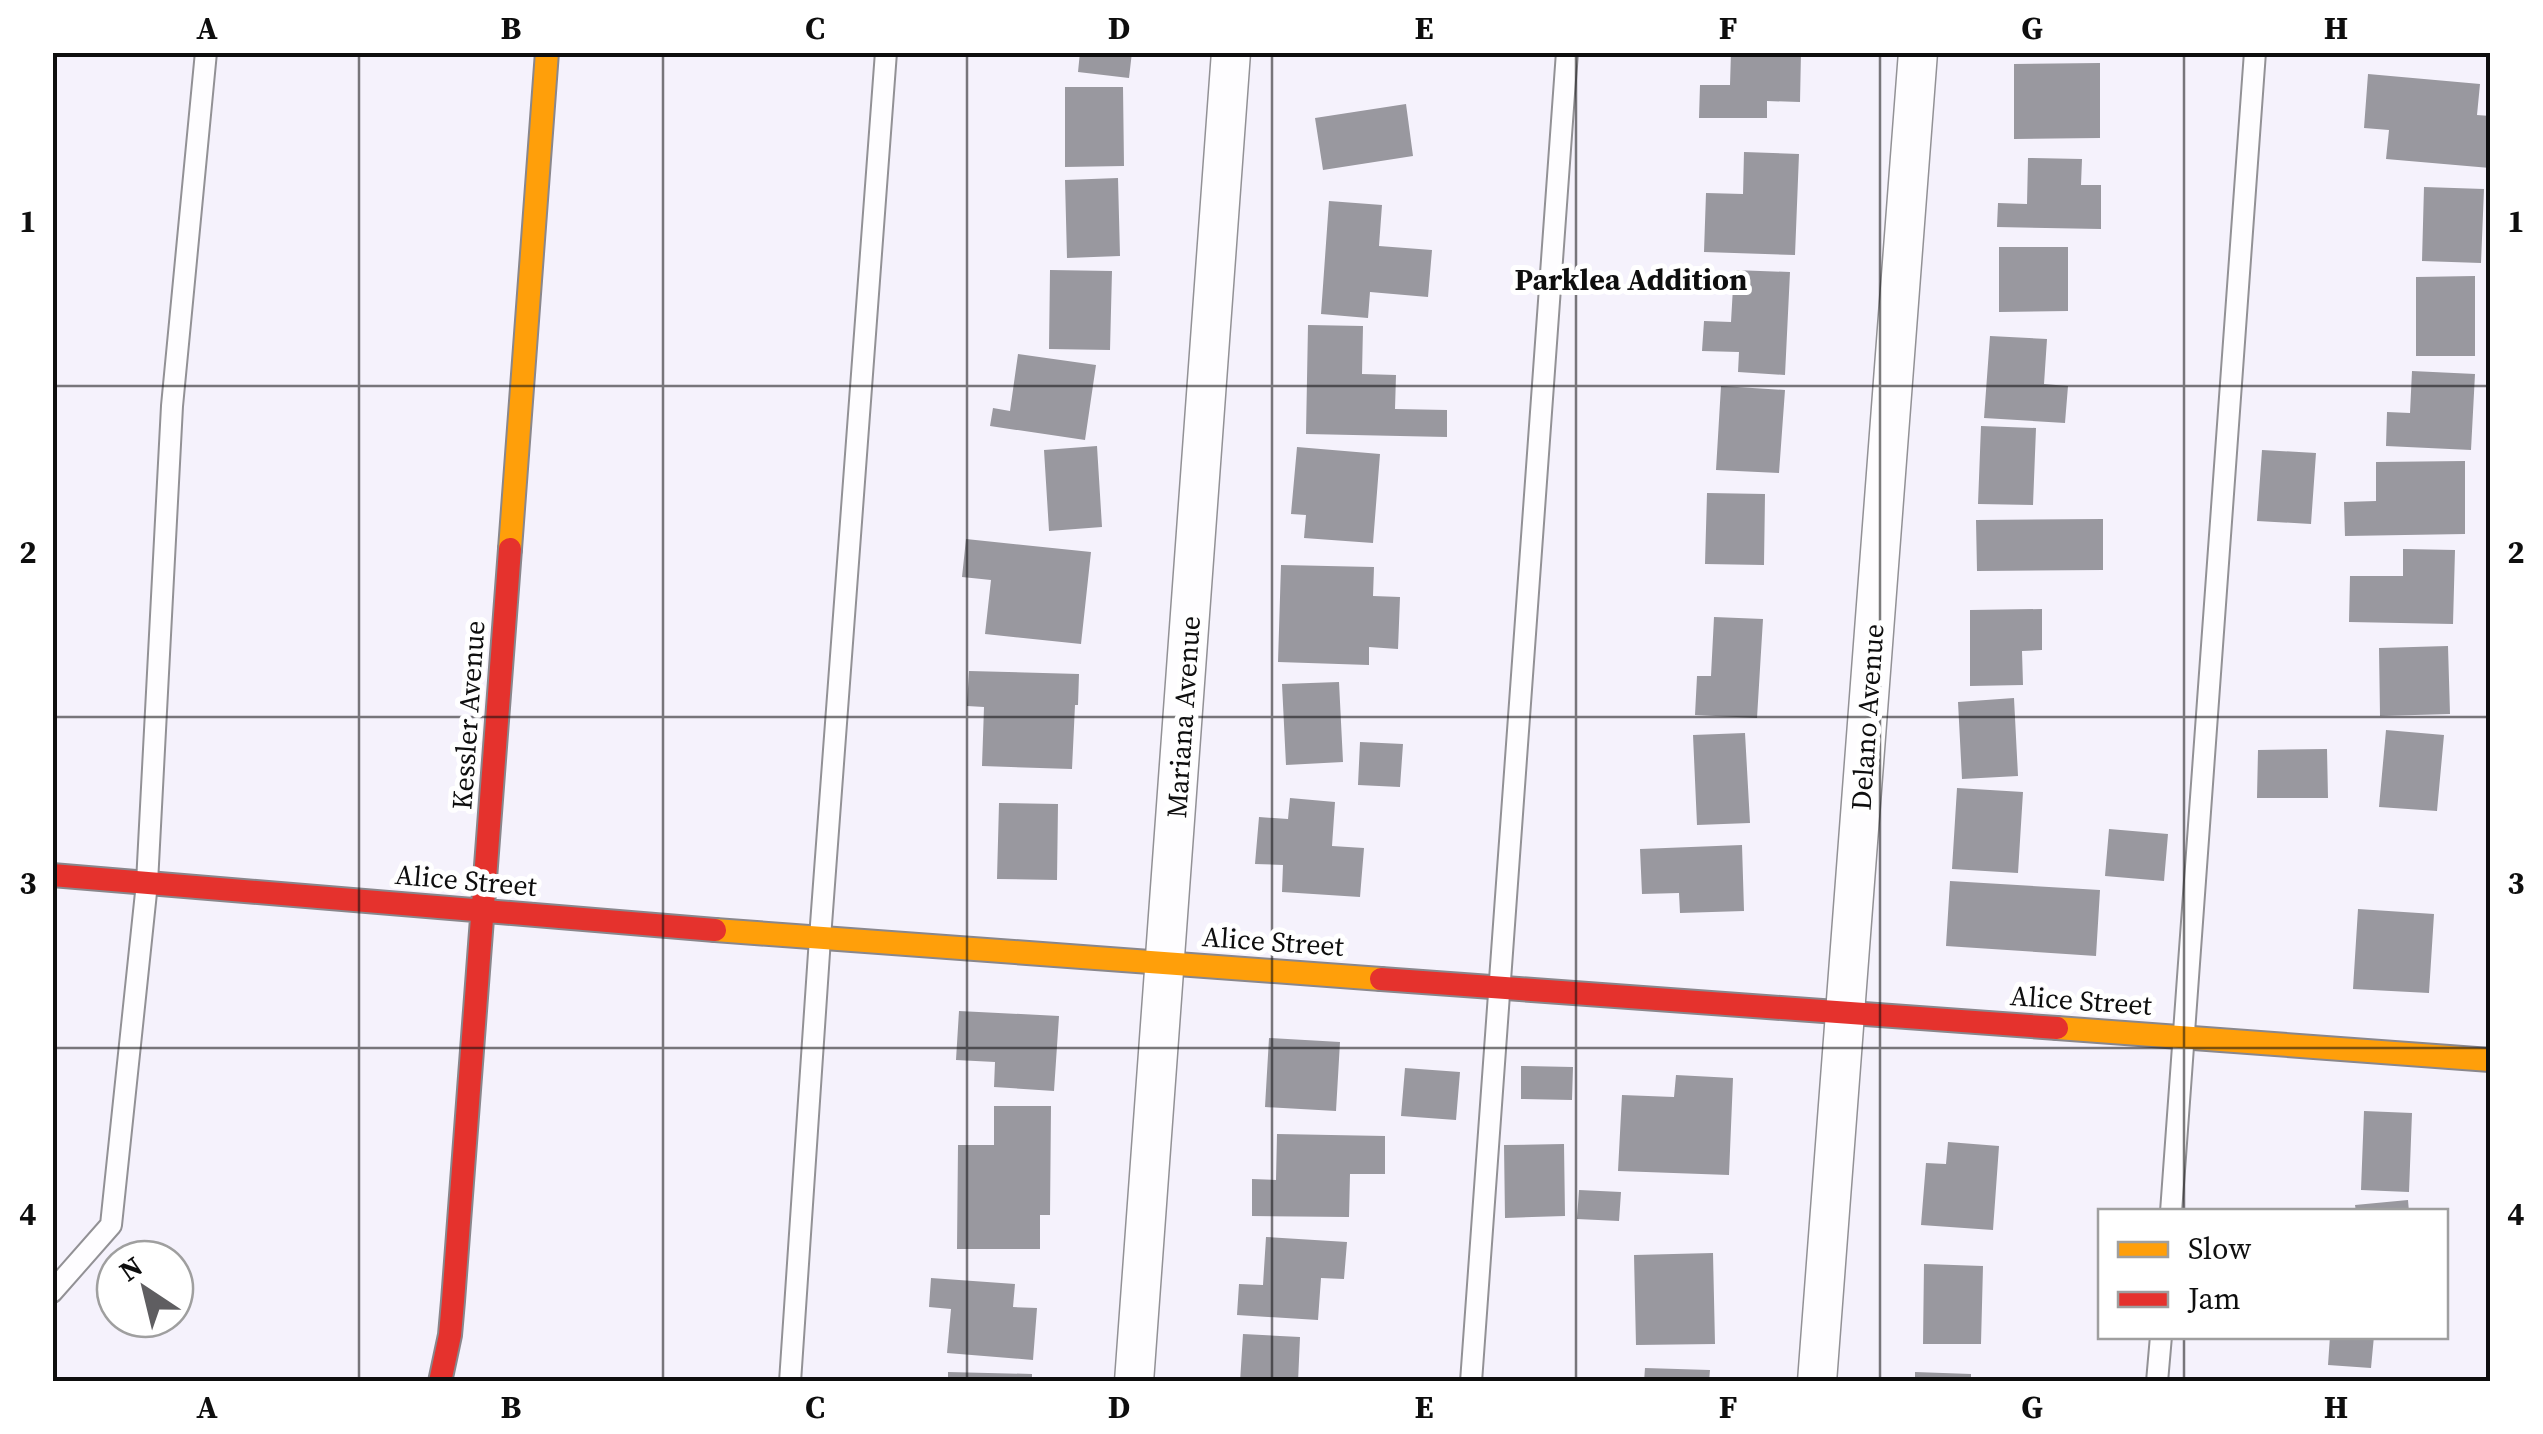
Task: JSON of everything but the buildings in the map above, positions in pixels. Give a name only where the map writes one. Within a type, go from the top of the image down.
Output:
[{"type":"street","name":"Kessler Avenue","points":[[440,1382],[452,1318],[547,52]]},
{"type":"street","name":"Mariana Avenue","points":[[1134,1382],[1231,52]]},
{"type":"street","name":"Delano Avenue","points":[[1817,1382],[1918,52]]},
{"type":"street","name":"Alice Street","points":[[52,875],[820,938],[2490,1060]]},
{"type":"lane","points":[[52,1292],[111,1225],[147,883],[172,406],[206,52]]},
{"type":"lane","points":[[790,1382],[886,52]]},
{"type":"lane","points":[[1471,1382],[1567,52]]},
{"type":"lane","points":[[2171,1209],[2254,52]]},
{"type":"lane","points":[[2157,1382],[2161,1339]]},
{"type":"traffic: slow","points":[[510,549],[547,52]]},
{"type":"traffic: slow","points":[[715,930],[1381,979]]},
{"type":"traffic: slow","points":[[2057,1028],[2490,1060]]},
{"type":"traffic: jam","points":[[440,1382],[453,1301],[510,549]]},
{"type":"traffic: jam","points":[[52,875],[715,930]]},
{"type":"traffic: jam","points":[[1381,979],[2057,1028]]},
{"type":"district","name":"Parklea Addition","points":[[1631,280]]}]
